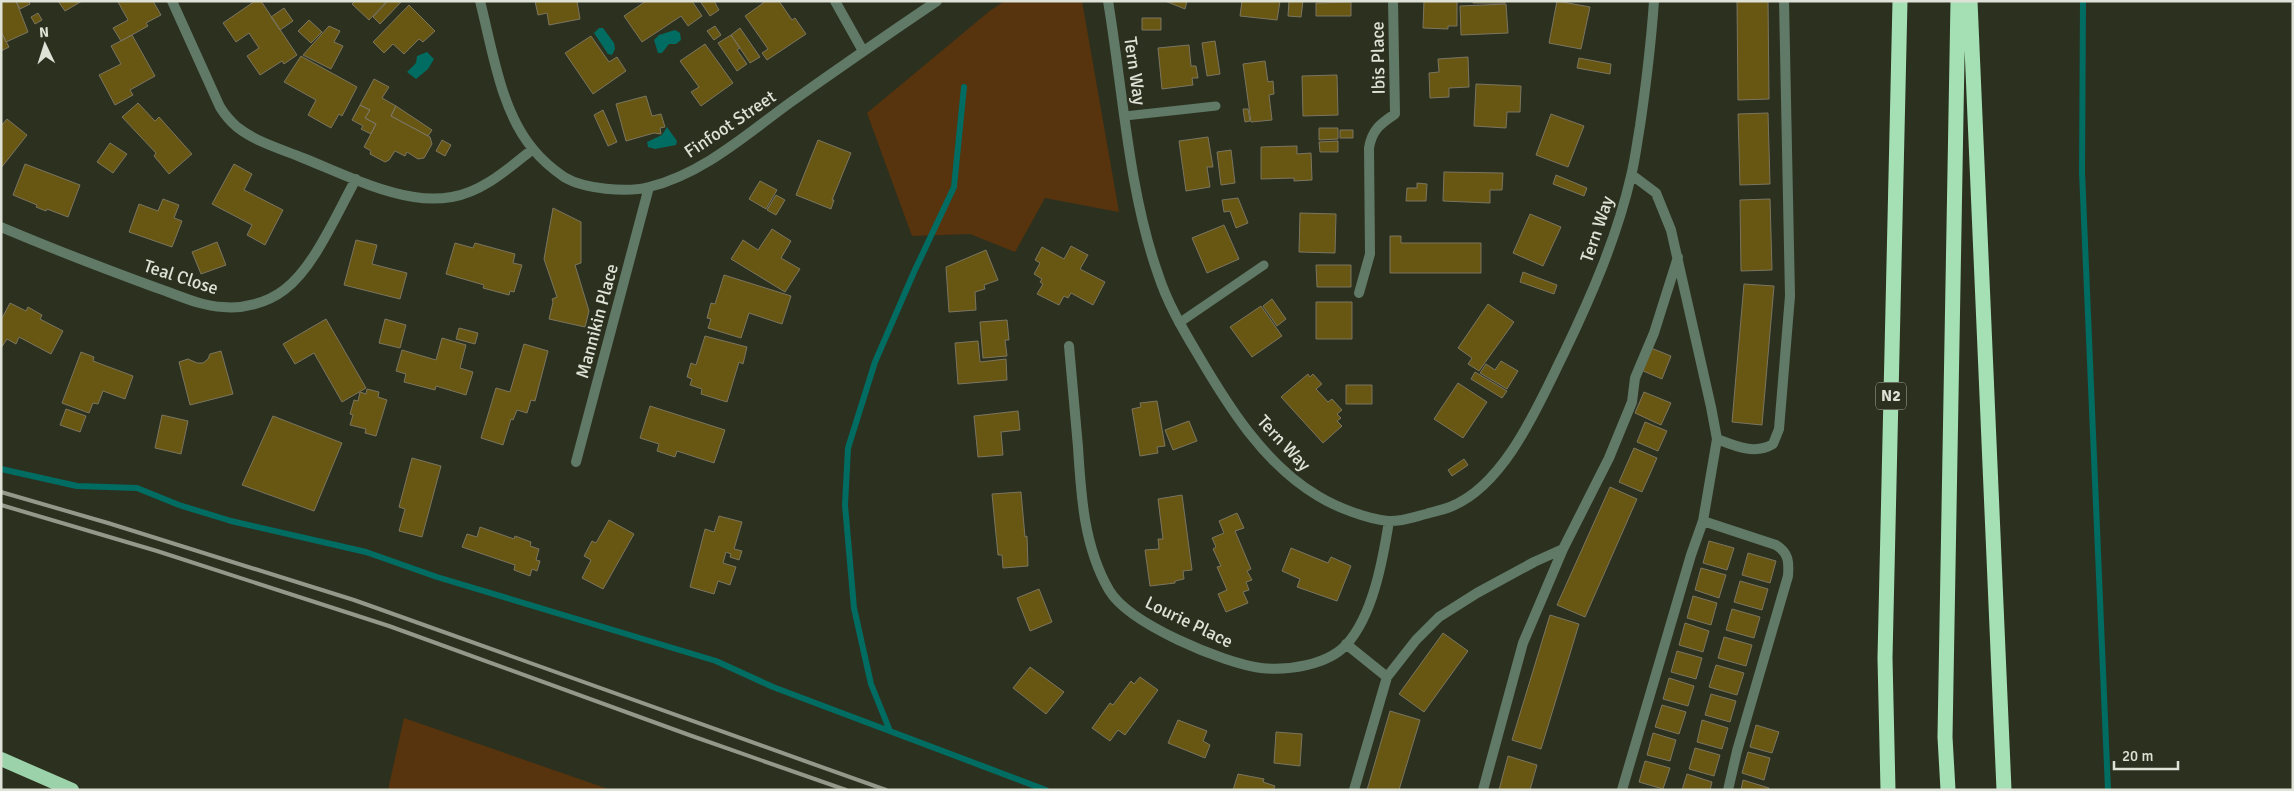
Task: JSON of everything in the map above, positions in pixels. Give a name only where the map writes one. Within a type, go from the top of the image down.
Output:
[{"type":"highway","name":"N2","points":[[1888,790],[1885,648],[1900,1]]},
{"type":"highway","points":[[1948,790],[1945,736],[1958,1]]},
{"type":"highway","points":[[1970,1],[2004,790]]},
{"type":"highway","points":[[1,759],[72,790]]},
{"type":"street","points":[[172,1],[220,107],[227,117],[238,127],[256,138],[356,179],[414,197],[453,197],[472,190],[499,176],[533,149]]},
{"type":"street","name":"Finfoot Street","points":[[480,1],[505,97],[517,124],[533,149],[564,177],[582,184],[603,188],[648,187],[678,176],[714,158],[863,51],[937,1]]},
{"type":"street","points":[[834,1],[863,51]]},
{"type":"street","name":"Tern Way","points":[[1108,1],[1144,227],[1158,275],[1180,323],[1218,390],[1260,446],[1298,484],[1337,507],[1389,521],[1414,518],[1452,506],[1474,492],[1494,473],[1513,448],[1536,410],[1577,325],[1617,225],[1632,175],[1650,62],[1654,1]]},
{"type":"street","name":"Ibis Place","points":[[1358,293],[1370,254],[1369,148],[1372,134],[1378,126],[1395,114],[1393,1]]},
{"type":"street","points":[[1717,439],[1742,448],[1756,450],[1773,444],[1779,430],[1790,296],[1784,1]]},
{"type":"street","points":[[1622,790],[1690,555],[1703,521],[1717,439],[1671,230],[1656,193],[1632,175]]},
{"type":"street","name":"Teal Close","points":[[1,227],[62,253],[209,306],[256,304],[284,291],[297,279],[309,263],[356,179]]},
{"type":"street","name":"Mannikin Place","points":[[576,462],[648,187]]},
{"type":"street","points":[[1483,790],[1523,643],[1563,549],[1609,458],[1632,402],[1635,378],[1654,333],[1678,256]]},
{"type":"street","name":"Lourie Place","points":[[1070,346],[1082,502],[1097,567],[1110,592],[1135,616],[1177,638],[1226,660],[1261,668],[1285,669],[1314,663],[1335,654],[1346,644],[1362,619],[1382,562],[1389,521]]},
{"type":"street","points":[[1703,521],[1776,545],[1786,553],[1789,566],[1788,576],[1737,752],[1728,790]]},
{"type":"street","points":[[1354,790],[1387,676],[1416,640],[1439,617],[1477,592],[1563,549]]},
{"type":"street","points":[[1346,644],[1387,676]]},
{"type":"lane","points":[[1125,116],[1216,106]]},
{"type":"lane","points":[[1180,323],[1264,265]]},
{"type":"shaded area","points":[[1005,1],[1082,1],[1119,212],[1045,198],[1015,252],[970,234],[912,236],[867,113],[991,10]]},
{"type":"shaded area","points":[[404,718],[611,790],[388,790]]},
{"type":"water","points":[[599,28],[603,28],[614,43],[615,49],[612,55],[608,54],[594,33]]},
{"type":"water","points":[[675,30],[680,33],[681,40],[676,44],[669,44],[662,53],[658,53],[654,40],[659,35]]},
{"type":"water","points":[[427,52],[434,59],[428,69],[416,79],[407,72],[416,63],[417,56]]},
{"type":"water","points":[[667,127],[677,141],[676,145],[655,149],[648,147],[647,142],[662,135]]},
{"type":"building","points":[[1,1],[16,1],[28,32],[6,42],[1,31]]},
{"type":"building","points":[[16,1],[29,1],[30,4],[20,9]]},
{"type":"building","points":[[58,1],[82,1],[65,11]]},
{"type":"building","points":[[153,1],[161,15],[146,23],[148,26],[121,41],[113,28],[128,20],[118,2]]},
{"type":"building","points":[[255,1],[261,1],[297,55],[284,64],[282,61],[260,75],[247,56],[259,48],[249,33],[236,42],[223,23]]},
{"type":"building","points":[[355,1],[387,1],[369,20],[352,4]]},
{"type":"building","points":[[388,1],[402,1],[380,24],[373,17]]},
{"type":"building","points":[[535,1],[577,1],[580,19],[549,25],[547,13],[538,15]]},
{"type":"building","points":[[646,1],[692,1],[702,16],[688,26],[681,16],[642,42],[624,16]]},
{"type":"building","points":[[700,1],[714,1],[719,10],[710,16]]},
{"type":"building","points":[[766,1],[779,1],[792,20],[795,18],[806,34],[767,60],[762,53],[768,49],[745,16]]},
{"type":"building","points":[[1165,1],[1187,1],[1185,9]]},
{"type":"building","points":[[1242,1],[1280,1],[1277,20],[1240,16]]},
{"type":"building","points":[[1289,1],[1303,1],[1301,17],[1288,16]]},
{"type":"building","points":[[1424,1],[1457,1],[1457,26],[1448,26],[1448,29],[1423,28]]},
{"type":"building","points":[[1473,1],[1505,1],[1505,3],[1473,3]]},
{"type":"building","points":[[1557,1],[1590,7],[1581,49],[1549,43]]},
{"type":"building","points":[[1737,1],[1768,1],[1769,99],[1738,100]]},
{"type":"building","points":[[1351,2],[1351,16],[1316,16],[1316,3]]},
{"type":"building","points":[[1506,4],[1508,33],[1461,35],[1460,6]]},
{"type":"building","points":[[409,5],[435,31],[423,42],[419,39],[404,54],[393,44],[384,53],[373,42]]},
{"type":"building","points":[[284,8],[293,21],[280,30],[271,17]]},
{"type":"building","points":[[38,13],[42,20],[35,24],[31,17]]},
{"type":"building","points":[[1142,18],[1161,18],[1161,30],[1142,30]]},
{"type":"building","points":[[309,20],[322,32],[311,43],[298,31]]},
{"type":"building","points":[[329,26],[340,31],[334,42],[343,46],[331,69],[303,55]]},
{"type":"building","points":[[715,26],[721,35],[714,40],[707,31]]},
{"type":"building","points":[[740,28],[760,57],[750,63],[731,35]]},
{"type":"building","points":[[1,32],[9,47],[1,51]]},
{"type":"building","points":[[132,35],[155,76],[130,90],[133,95],[115,105],[99,75],[121,64],[111,46]]},
{"type":"building","points":[[731,35],[740,48],[737,50],[747,64],[737,71],[718,43]]},
{"type":"building","points":[[591,36],[609,62],[617,57],[626,71],[593,94],[565,53]]},
{"type":"building","points":[[1215,41],[1220,74],[1207,76],[1202,43]]},
{"type":"building","points":[[705,44],[733,83],[701,106],[691,92],[699,87],[680,61]]},
{"type":"building","points":[[1189,45],[1191,66],[1196,66],[1198,78],[1192,78],[1193,85],[1162,89],[1158,48]]},
{"type":"building","points":[[301,56],[357,87],[342,116],[339,114],[331,128],[308,115],[316,100],[284,82]]},
{"type":"building","points":[[1468,57],[1469,87],[1449,88],[1449,97],[1430,98],[1429,73],[1439,72],[1438,59]]},
{"type":"building","points":[[1579,58],[1611,64],[1610,74],[1577,68]]},
{"type":"building","points":[[1265,61],[1268,82],[1273,81],[1274,94],[1269,95],[1272,120],[1251,122],[1243,64]]},
{"type":"building","points":[[1337,75],[1338,115],[1303,116],[1302,76]]},
{"type":"building","points":[[374,79],[389,87],[382,98],[396,106],[391,116],[430,137],[432,144],[424,158],[418,159],[407,152],[405,156],[395,151],[389,160],[385,162],[370,154],[371,151],[364,147],[376,124],[365,118],[370,110],[360,105]]},
{"type":"building","points":[[1476,84],[1521,86],[1520,112],[1507,112],[1506,128],[1474,126]]},
{"type":"building","points":[[646,96],[652,116],[661,114],[665,127],[660,128],[661,134],[654,133],[626,141],[616,104]]},
{"type":"building","points":[[138,103],[155,121],[159,117],[192,154],[169,174],[154,156],[156,153],[122,117]]},
{"type":"building","points":[[360,105],[370,110],[365,118],[376,124],[371,134],[361,129],[363,126],[352,120]]},
{"type":"building","points":[[396,106],[432,130],[428,136],[391,116]]},
{"type":"building","points":[[1243,109],[1248,109],[1250,121],[1245,122]]},
{"type":"building","points":[[603,110],[617,142],[608,146],[594,115]]},
{"type":"building","points":[[1768,113],[1770,184],[1740,185],[1738,114]]},
{"type":"building","points":[[1551,114],[1584,126],[1568,167],[1536,155]]},
{"type":"building","points":[[7,119],[27,135],[1,168],[1,126]]},
{"type":"building","points":[[1319,128],[1338,128],[1338,139],[1319,140]]},
{"type":"building","points":[[1340,130],[1353,130],[1353,138],[1340,138]]},
{"type":"building","points":[[1208,137],[1213,167],[1207,167],[1210,187],[1186,191],[1179,141]]},
{"type":"building","points":[[442,140],[451,145],[445,156],[436,151]]},
{"type":"building","points":[[818,140],[851,153],[832,200],[834,200],[831,209],[796,195]]},
{"type":"building","points":[[1338,141],[1338,152],[1320,152],[1319,142]]},
{"type":"building","points":[[110,143],[127,154],[113,173],[97,162]]},
{"type":"building","points":[[1297,146],[1297,154],[1311,153],[1312,180],[1294,181],[1294,178],[1261,179],[1261,147]]},
{"type":"building","points":[[1231,150],[1235,183],[1221,185],[1217,152]]},
{"type":"building","points":[[25,164],[80,185],[68,217],[36,207],[37,205],[13,195]]},
{"type":"building","points":[[234,164],[252,174],[244,190],[283,210],[265,245],[247,235],[252,225],[212,204]]},
{"type":"building","points":[[1444,172],[1503,173],[1502,190],[1490,190],[1490,203],[1443,201]]},
{"type":"building","points":[[1556,175],[1587,188],[1584,196],[1553,184]]},
{"type":"building","points":[[760,181],[777,190],[766,209],[749,199]]},
{"type":"building","points":[[1417,183],[1427,184],[1426,201],[1406,201],[1407,188],[1417,188]]},
{"type":"building","points":[[776,195],[785,200],[776,215],[767,210]]},
{"type":"building","points":[[1238,198],[1248,223],[1236,228],[1230,211],[1224,212],[1222,200]]},
{"type":"building","points":[[163,199],[179,205],[174,218],[182,221],[172,247],[129,232],[139,204],[158,211]]},
{"type":"building","points":[[1770,199],[1772,270],[1741,271],[1740,200]]},
{"type":"building","points":[[553,208],[581,222],[581,263],[575,265],[589,311],[585,327],[549,319],[552,299],[557,297],[544,259]]},
{"type":"building","points":[[1300,213],[1336,214],[1335,253],[1299,252]]},
{"type":"building","points":[[1530,214],[1561,227],[1543,266],[1513,253]]},
{"type":"building","points":[[1224,225],[1239,259],[1207,273],[1192,238]]},
{"type":"building","points":[[772,229],[791,241],[781,258],[800,269],[785,292],[731,259],[743,240],[758,250]]},
{"type":"building","points":[[1390,236],[1401,236],[1401,243],[1481,243],[1481,273],[1390,273]]},
{"type":"building","points":[[356,240],[377,245],[372,264],[407,273],[400,299],[344,285]]},
{"type":"building","points":[[217,242],[226,265],[201,274],[192,252]]},
{"type":"building","points":[[455,243],[473,248],[475,243],[515,254],[513,263],[522,265],[514,292],[510,291],[509,295],[483,288],[484,285],[446,274]]},
{"type":"building","points":[[1071,246],[1088,255],[1080,269],[1105,282],[1093,305],[1071,293],[1068,298],[1064,296],[1059,305],[1037,294],[1043,284],[1040,282],[1042,279],[1034,274],[1040,263],[1035,260],[1042,247],[1064,259]]},
{"type":"building","points":[[986,250],[998,280],[984,285],[985,289],[975,292],[976,310],[949,312],[946,267]]},
{"type":"building","points":[[1316,265],[1351,265],[1351,287],[1317,287]]},
{"type":"building","points":[[1523,272],[1557,285],[1554,294],[1520,282]]},
{"type":"building","points":[[724,275],[791,296],[782,324],[749,313],[741,338],[708,328],[711,319],[707,318],[711,303],[715,304]]},
{"type":"building","points":[[1744,284],[1774,286],[1762,425],[1732,422]]},
{"type":"building","points":[[1272,299],[1286,319],[1277,326],[1263,306]]},
{"type":"building","points":[[1316,302],[1352,302],[1352,339],[1316,339]]},
{"type":"building","points":[[10,303],[26,311],[28,307],[42,315],[40,319],[63,331],[51,354],[19,337],[16,344],[7,339],[1,348],[1,320]]},
{"type":"building","points":[[1488,304],[1514,322],[1479,371],[1468,364],[1472,358],[1458,348]]},
{"type":"building","points":[[1261,306],[1282,336],[1252,357],[1230,327]]},
{"type":"building","points":[[326,319],[366,388],[342,402],[314,353],[295,364],[283,344]]},
{"type":"building","points":[[385,319],[406,325],[400,348],[379,343]]},
{"type":"building","points":[[1007,320],[1009,340],[1005,340],[1007,356],[983,358],[980,322]]},
{"type":"building","points":[[459,328],[478,333],[475,344],[456,339]]},
{"type":"building","points":[[705,336],[747,347],[743,364],[739,362],[727,402],[701,394],[702,389],[690,385],[692,379],[687,377],[691,363],[696,365]]},
{"type":"building","points":[[442,338],[466,345],[460,368],[473,372],[466,395],[436,386],[435,390],[404,382],[406,374],[396,371],[402,350],[436,360]]},
{"type":"building","points":[[978,341],[980,362],[1006,359],[1007,380],[958,384],[955,343]]},
{"type":"building","points":[[524,344],[548,351],[535,401],[531,400],[527,413],[517,410],[513,420],[511,419],[503,445],[481,438],[496,388],[510,392]]},
{"type":"building","points":[[1651,348],[1671,356],[1662,379],[1641,370]]},
{"type":"building","points":[[221,351],[233,394],[190,405],[179,362],[188,359],[197,363],[203,363],[210,354]]},
{"type":"building","points":[[81,352],[94,357],[93,361],[133,376],[125,399],[103,391],[98,404],[93,403],[89,413],[62,403]]},
{"type":"building","points":[[1501,361],[1518,371],[1507,389],[1480,373],[1486,364],[1495,370]]},
{"type":"building","points":[[1475,372],[1507,391],[1502,398],[1471,379]]},
{"type":"building","points":[[1308,374],[1310,377],[1313,374],[1322,384],[1316,389],[1328,402],[1332,399],[1342,410],[1337,414],[1341,418],[1337,421],[1342,426],[1323,443],[1281,397]]},
{"type":"building","points":[[1458,383],[1487,402],[1463,438],[1434,419]]},
{"type":"building","points":[[1346,385],[1372,385],[1372,404],[1346,404]]},
{"type":"building","points":[[367,389],[379,392],[378,397],[387,400],[376,436],[365,433],[366,429],[350,425],[353,415],[350,414],[354,400],[358,401],[360,392],[366,394]]},
{"type":"building","points":[[1644,392],[1671,403],[1661,425],[1635,413]]},
{"type":"building","points":[[1157,401],[1165,446],[1157,447],[1158,453],[1140,456],[1132,409],[1141,407],[1140,403]]},
{"type":"building","points":[[650,406],[725,430],[714,463],[677,451],[675,457],[657,451],[659,444],[640,438]]},
{"type":"building","points":[[66,409],[86,416],[80,432],[60,425]]},
{"type":"building","points":[[1018,411],[1020,430],[1001,432],[1003,455],[978,457],[974,416]]},
{"type":"building","points":[[162,415],[188,421],[181,454],[155,448]]},
{"type":"building","points":[[273,416],[342,443],[314,511],[242,485]]},
{"type":"building","points":[[1189,421],[1197,441],[1173,450],[1165,430]]},
{"type":"building","points":[[1645,422],[1667,431],[1658,451],[1637,442]]},
{"type":"building","points":[[1634,448],[1657,458],[1642,492],[1619,482]]},
{"type":"building","points":[[412,458],[441,466],[422,537],[399,531],[405,509],[399,507]]},
{"type":"building","points":[[1464,459],[1468,465],[1452,476],[1448,470]]},
{"type":"building","points":[[1610,487],[1637,499],[1585,617],[1557,605]]},
{"type":"building","points":[[1021,492],[1025,537],[1027,536],[1028,566],[1003,568],[1002,555],[998,555],[992,494]]},
{"type":"building","points":[[1182,495],[1192,570],[1183,571],[1184,579],[1175,581],[1175,583],[1150,586],[1145,550],[1159,549],[1158,539],[1163,539],[1158,499]]},
{"type":"building","points":[[1237,513],[1244,528],[1235,531],[1251,569],[1247,571],[1252,580],[1246,582],[1249,590],[1243,592],[1248,603],[1226,612],[1218,594],[1227,590],[1217,567],[1221,566],[1213,549],[1216,547],[1212,538],[1224,533],[1219,521]]},
{"type":"building","points":[[719,516],[742,522],[734,549],[742,551],[739,560],[730,557],[731,554],[726,552],[723,563],[736,567],[730,585],[718,581],[714,594],[690,587],[705,529],[714,532]]},
{"type":"building","points":[[609,520],[634,534],[603,589],[582,578],[591,560],[584,556],[592,541],[596,543]]},
{"type":"building","points":[[480,527],[514,539],[515,536],[531,542],[530,546],[539,549],[536,560],[540,561],[537,571],[532,569],[530,576],[514,570],[515,565],[462,547],[467,534],[477,537]]},
{"type":"building","points":[[1709,541],[1734,548],[1727,570],[1703,563]]},
{"type":"building","points":[[1291,548],[1328,563],[1331,557],[1351,566],[1337,601],[1297,587],[1300,579],[1282,571]]},
{"type":"building","points":[[1748,553],[1776,561],[1770,583],[1742,575]]},
{"type":"building","points":[[1701,568],[1726,575],[1719,598],[1695,590]]},
{"type":"building","points":[[1740,581],[1768,589],[1762,610],[1734,602]]},
{"type":"building","points":[[1039,589],[1052,622],[1030,631],[1017,598]]},
{"type":"building","points":[[1693,596],[1717,603],[1711,625],[1687,618]]},
{"type":"building","points":[[1732,609],[1760,617],[1754,638],[1726,630]]},
{"type":"building","points":[[1550,615],[1579,624],[1541,749],[1512,740]]},
{"type":"building","points":[[1685,623],[1709,631],[1703,652],[1679,645]]},
{"type":"building","points":[[1443,633],[1468,651],[1424,712],[1399,694]]},
{"type":"building","points":[[1724,637],[1752,645],[1746,666],[1718,658]]},
{"type":"building","points":[[1677,651],[1702,658],[1696,679],[1671,672]]},
{"type":"building","points":[[1716,665],[1744,673],[1737,695],[1709,687]]},
{"type":"building","points":[[1030,667],[1064,692],[1046,714],[1013,688]]},
{"type":"building","points":[[1140,677],[1158,690],[1125,735],[1118,730],[1110,741],[1092,728],[1110,703],[1113,705],[1131,681],[1134,684]]},
{"type":"building","points":[[1669,678],[1694,686],[1688,706],[1663,699]]},
{"type":"building","points":[[1711,694],[1736,701],[1730,722],[1705,715]]},
{"type":"building","points":[[1662,705],[1686,712],[1679,734],[1655,727]]},
{"type":"building","points":[[1390,711],[1420,720],[1399,790],[1367,790]]},
{"type":"building","points":[[1178,720],[1207,731],[1203,741],[1210,745],[1205,758],[1168,743]]},
{"type":"building","points":[[1702,720],[1728,728],[1722,749],[1697,742]]},
{"type":"building","points":[[1756,725],[1779,732],[1772,753],[1750,747]]},
{"type":"building","points":[[1276,732],[1302,734],[1300,766],[1274,763]]},
{"type":"building","points":[[1653,733],[1676,740],[1670,761],[1647,755]]},
{"type":"building","points":[[1695,748],[1720,755],[1714,776],[1689,769]]},
{"type":"building","points":[[1748,752],[1770,758],[1764,780],[1742,773]]},
{"type":"building","points":[[1508,756],[1537,765],[1530,790],[1499,790]]},
{"type":"building","points":[[1645,761],[1670,768],[1663,789],[1639,782]]},
{"type":"building","points":[[1238,774],[1264,779],[1263,782],[1275,786],[1273,790],[1233,790]]},
{"type":"building","points":[[1687,774],[1712,782],[1710,790],[1682,790]]},
{"type":"building","points":[[1743,780],[1769,788],[1768,790],[1741,790]]},
{"type":"waterway","points":[[2083,1],[2082,172],[2108,790]]},
{"type":"waterway","points":[[890,731],[871,684],[854,608],[845,505],[848,448],[875,362],[954,187],[964,87]]},
{"type":"waterway","points":[[1,469],[77,486],[137,488],[179,505],[231,521],[366,552],[437,577],[716,661],[773,687],[1046,790]]},
{"type":"railway","points":[[1,492],[108,523],[354,600],[886,790]]},
{"type":"railway","points":[[1,505],[157,551],[389,626],[846,790]]}]
